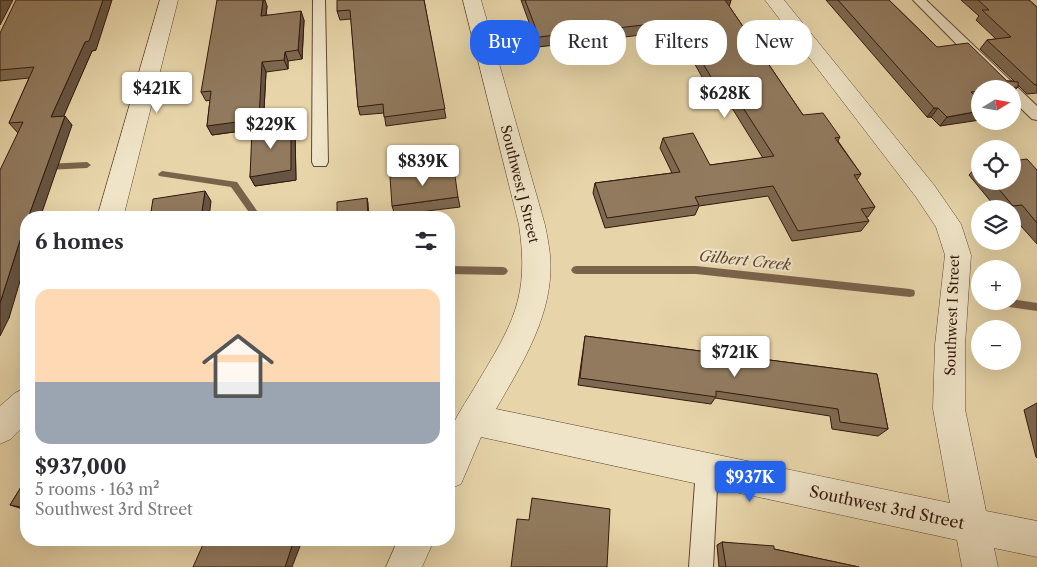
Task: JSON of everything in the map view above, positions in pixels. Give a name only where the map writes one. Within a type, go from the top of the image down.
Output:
[{"type":"street","points":[[112,211],[169,0]]},
{"type":"street","name":"Southwest J Street","points":[[455,459],[473,420],[522,337],[536,292],[537,256],[532,226],[472,0]]},
{"type":"street","name":"Southwest I Street","points":[[774,0],[925,191],[948,224],[958,255],[950,346],[949,409],[980,567]]},
{"type":"street","points":[[0,428],[20,409]]},
{"type":"street","name":"Southwest 3rd Street","points":[[473,420],[1037,539]]},
{"type":"street","points":[[404,567],[413,546]]},
{"type":"lane","points":[[319,0],[320,162]]},
{"type":"lane","points":[[919,0],[1001,80]]},
{"type":"lane","points":[[1021,100],[1037,115]]},
{"type":"lane","points":[[701,567],[707,469]]},
{"type":"building","points":[[16,0],[103,0],[89,41],[85,42],[51,117],[65,116],[31,211],[20,211],[20,241],[0,303],[0,170],[23,122],[9,123],[34,67],[0,70],[0,33]]},
{"type":"building","points":[[217,0],[263,0],[261,16],[301,11],[298,50],[285,52],[284,60],[262,62],[259,119],[207,126],[211,91],[201,92]]},
{"type":"building","points":[[337,0],[424,0],[445,109],[384,117],[383,104],[358,107],[350,10],[337,11]]},
{"type":"building","points":[[525,0],[725,0],[739,20],[737,20],[737,65],[769,65],[803,115],[823,113],[840,137],[835,138],[861,174],[854,175],[875,207],[861,209],[869,221],[798,231],[773,186],[695,197],[699,205],[607,218],[595,183],[680,172],[663,138],[693,133],[710,165],[774,156],[736,97],[724,99],[704,65],[727,65],[727,20],[636,20],[636,26],[626,27],[626,20],[550,20],[550,36],[540,37],[540,20],[533,20]]},
{"type":"building","points":[[838,0],[889,0],[937,47],[968,43],[1006,80],[971,80],[971,113],[947,117],[938,108],[934,108]]},
{"type":"building","points":[[978,0],[1029,0],[1037,7],[1037,84],[1035,85],[987,40],[1011,37],[982,10],[989,10]]},
{"type":"building","points":[[291,124],[291,170],[250,177],[252,129]]},
{"type":"building","points":[[1027,159],[1037,170],[1037,223],[1021,205],[1021,200],[1008,200],[1000,190],[1021,190],[1021,160]]},
{"type":"building","points":[[454,169],[458,197],[392,206],[390,177]]},
{"type":"building","points":[[205,191],[202,211],[151,211],[153,199]]},
{"type":"building","points":[[367,198],[368,211],[337,211],[337,202]]},
{"type":"building","points":[[585,336],[877,374],[888,429],[840,422],[838,409],[716,391],[716,397],[580,378]]},
{"type":"building","points":[[20,489],[20,507],[10,505]]},
{"type":"building","points":[[532,498],[610,509],[607,567],[511,567],[517,519],[529,520]]},
{"type":"building","points":[[722,542],[774,546],[774,549],[859,567],[726,567]]},
{"type":"building","points":[[202,546],[292,546],[285,567],[193,567]]},
{"type":"waterway","name":"Gilbert Creek","points":[[46,167],[87,165]]},
{"type":"waterway","name":"Gilbert Creek","points":[[162,174],[234,184],[253,211]]},
{"type":"waterway","name":"Gilbert Creek","points":[[455,270],[503,271]]},
{"type":"waterway","name":"Gilbert Creek","points":[[576,270],[696,270],[910,293]]},
{"type":"waterway","name":"Gilbert Creek","points":[[1021,305],[1037,307]]}]
